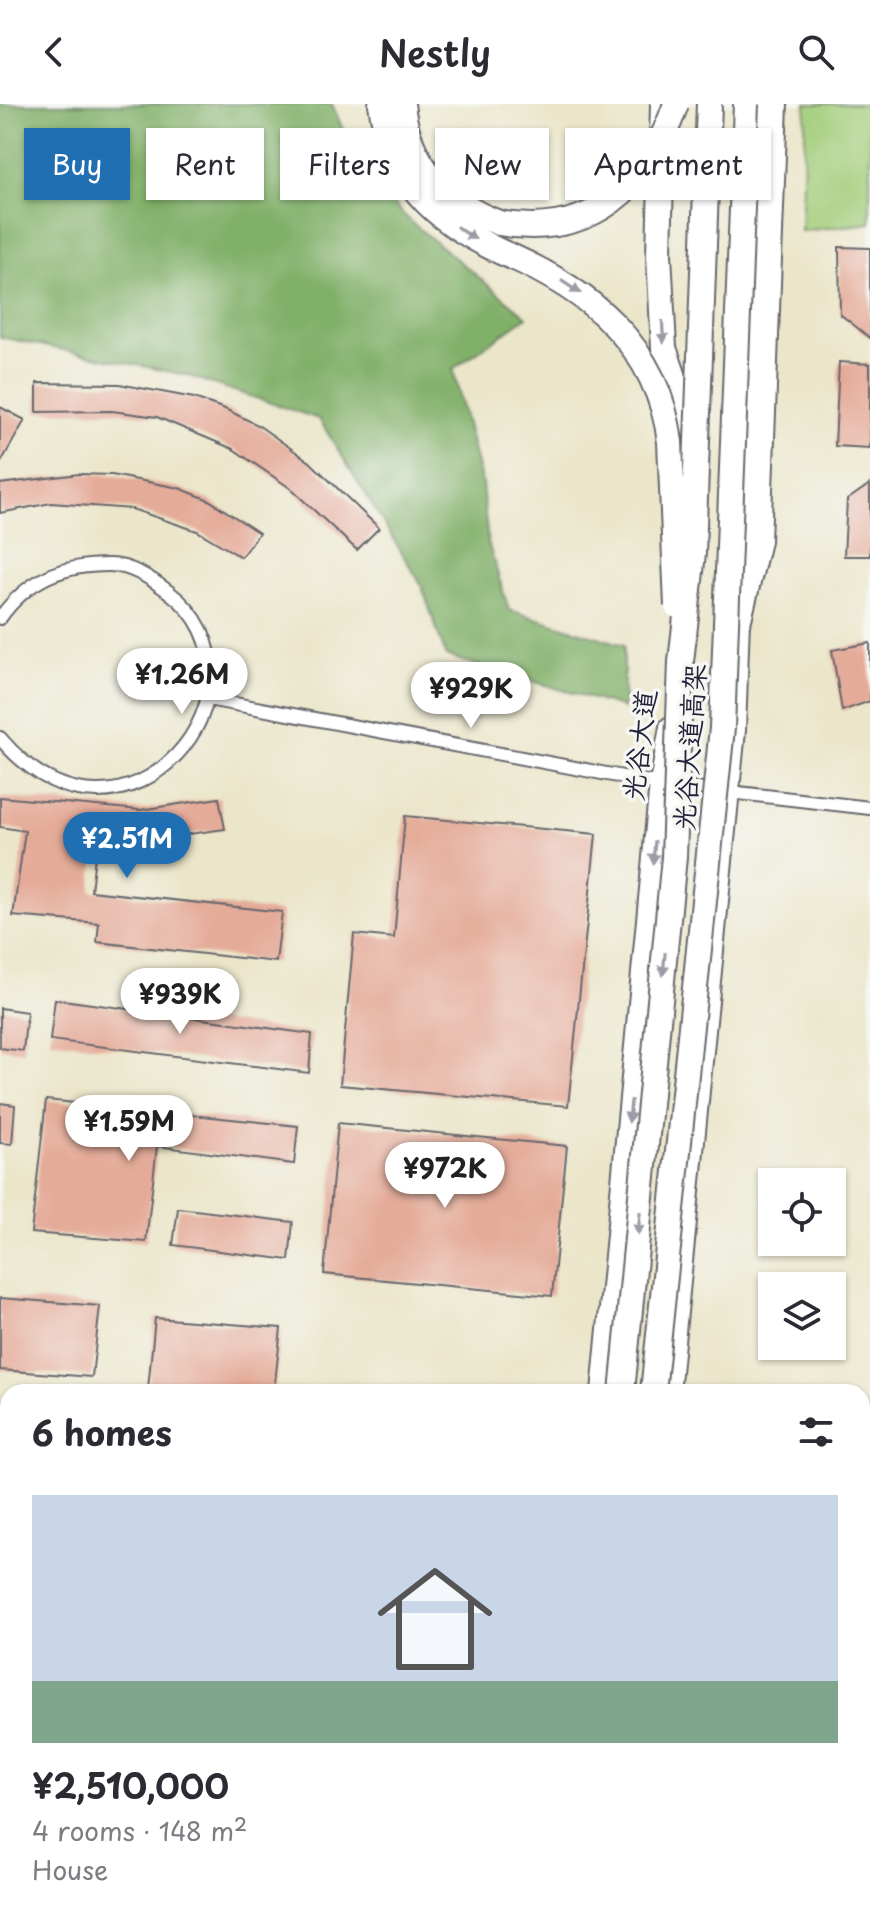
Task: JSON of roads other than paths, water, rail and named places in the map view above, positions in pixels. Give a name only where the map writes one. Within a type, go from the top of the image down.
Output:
[{"type":"highway","points":[[381,104],[390,150],[419,197],[471,238],[557,278],[604,311],[632,342],[654,380],[667,418],[670,442],[672,553],[681,662]]},
{"type":"highway","points":[[402,104],[409,140],[420,163],[452,200],[472,213],[526,228],[573,221],[615,200],[653,157],[676,104]]},
{"type":"highway","points":[[663,104],[659,254],[664,348],[692,430]]},
{"type":"highway","name":"光谷大道高架","points":[[623,1384],[674,857],[681,662],[693,553],[709,104]]},
{"type":"highway","name":"光谷大道高架","points":[[654,1384],[722,728],[746,104]]},
{"type":"highway","points":[[739,619],[758,541],[775,104]]},
{"type":"main road","name":"光谷大道","points":[[603,1384],[660,784],[673,701],[692,430],[702,104]]},
{"type":"main road","points":[[670,1384],[729,792],[739,619],[758,104]]},
{"type":"street","points":[[0,618],[15,597],[44,576],[79,565],[115,565],[150,577],[179,599],[199,628],[210,663],[208,699],[194,736],[168,765],[134,785],[95,791],[56,784],[23,764],[0,738]]},
{"type":"street","points":[[208,699],[660,784],[870,808]]}]
